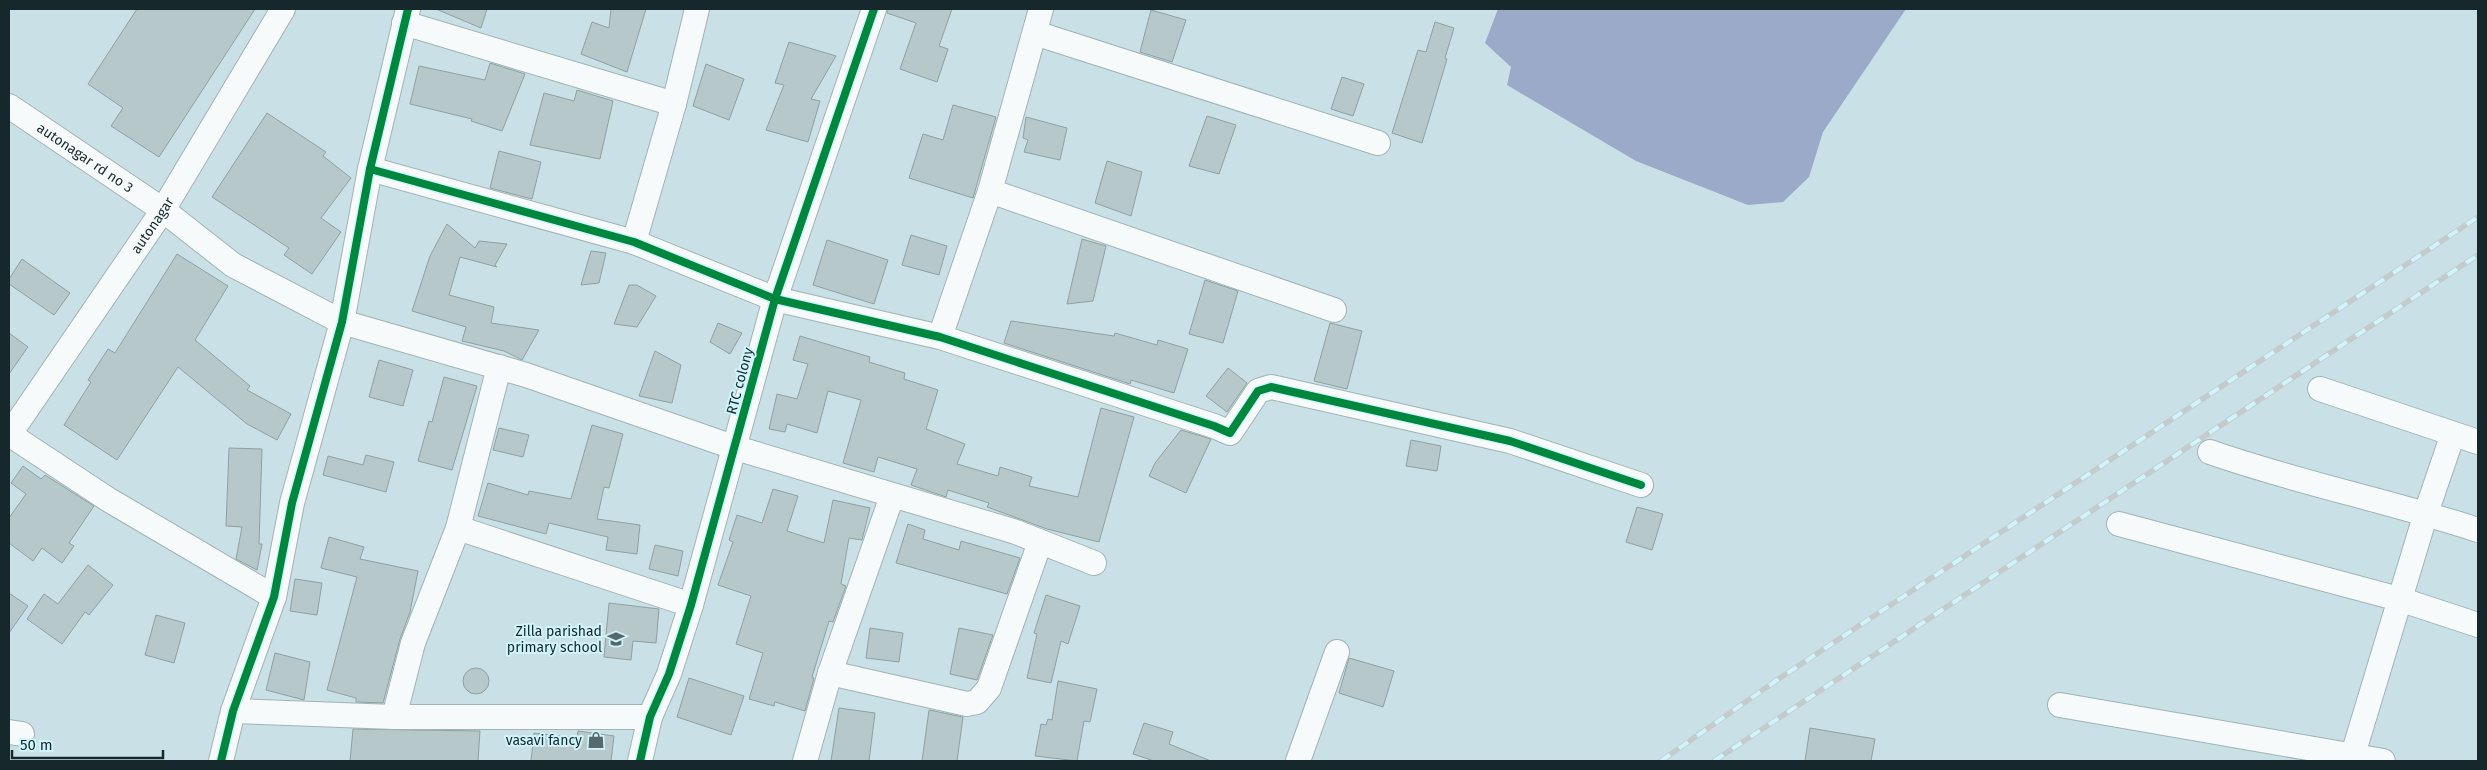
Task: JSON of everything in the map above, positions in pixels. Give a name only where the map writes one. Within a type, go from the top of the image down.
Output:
[{"type":"street","name":"autonagar","points":[[9,435],[163,210],[283,9]]},
{"type":"street","points":[[634,242],[674,104],[697,9]]},
{"type":"street","name":"RTC colony","points":[[640,761],[650,717],[669,674],[691,605],[736,448],[775,299],[874,9]]},
{"type":"street","points":[[940,337],[990,191],[1041,9]]},
{"type":"street","points":[[221,761],[233,711],[274,597],[292,503],[342,322],[370,169],[406,16],[674,104]]},
{"type":"street","points":[[1035,32],[1378,143]]},
{"type":"street","name":"autonagar rd no 3","points":[[9,106],[163,210],[233,265],[342,322],[499,367],[736,448],[1016,532],[1094,563]]},
{"type":"street","points":[[370,169],[634,242],[775,299],[940,337],[1214,426],[1230,433],[1258,391],[1271,387],[1510,441],[1641,485]]},
{"type":"street","points":[[990,191],[1334,310]]},
{"type":"street","points":[[394,717],[413,643],[458,528],[499,367]]},
{"type":"street","points":[[2320,389],[2478,442]]},
{"type":"street","points":[[2352,758],[2399,599],[2453,434]]},
{"type":"street","points":[[9,435],[109,500],[274,597]]},
{"type":"street","points":[[2210,452],[2251,466],[2426,513],[2478,530]]},
{"type":"street","points":[[805,761],[830,673],[892,496]]},
{"type":"street","points":[[2119,524],[2399,599],[2478,625]]},
{"type":"street","points":[[458,528],[691,605]]},
{"type":"street","points":[[830,673],[967,704],[977,702],[989,688],[1040,542]]},
{"type":"street","points":[[1298,761],[1336,652]]},
{"type":"street","points":[[2060,705],[2352,758],[2383,761]]},
{"type":"street","points":[[233,711],[394,717],[650,717]]},
{"type":"water","points":[[1498,9],[1906,9],[1823,132],[1809,177],[1783,202],[1748,205],[1636,161],[1507,85],[1511,67],[1485,43]]},
{"type":"building","points":[[137,9],[255,9],[159,157],[111,126],[123,108],[88,84]]},
{"type":"building","points":[[436,9],[487,9],[481,28]]},
{"type":"building","points":[[611,9],[646,9],[627,72],[581,54],[592,22],[609,28]]},
{"type":"building","points":[[887,9],[952,9],[939,46],[948,49],[937,82],[900,69],[916,23],[887,13]]},
{"type":"building","points":[[1151,10],[1186,20],[1172,62],[1140,52]]},
{"type":"building","points":[[1435,22],[1454,28],[1445,58],[1447,59],[1422,143],[1392,133],[1418,50],[1426,52]]},
{"type":"building","points":[[789,42],[836,56],[811,99],[820,101],[808,142],[766,130],[784,85],[775,83]]},
{"type":"building","points":[[490,63],[525,74],[502,131],[471,121],[472,119],[410,104],[419,66],[485,80]]},
{"type":"building","points":[[706,64],[744,79],[729,120],[693,106]]},
{"type":"building","points":[[1342,77],[1364,84],[1353,116],[1331,109]]},
{"type":"building","points":[[577,90],[613,101],[600,159],[530,145],[544,93],[574,101]]},
{"type":"building","points":[[953,105],[996,117],[973,198],[909,178],[923,134],[943,140]]},
{"type":"building","points":[[267,113],[326,152],[323,156],[351,178],[321,218],[341,232],[312,274],[284,255],[289,248],[212,197]]},
{"type":"building","points":[[1207,116],[1236,125],[1219,174],[1189,166]]},
{"type":"building","points":[[1026,117],[1067,128],[1060,160],[1024,152],[1028,140],[1023,138]]},
{"type":"building","points":[[499,151],[541,162],[532,199],[490,188]]},
{"type":"building","points":[[1107,161],[1142,172],[1131,216],[1095,203]]},
{"type":"building","points":[[447,224],[475,248],[479,241],[507,244],[495,265],[497,267],[460,257],[449,295],[494,307],[491,323],[539,330],[522,360],[504,351],[462,341],[466,327],[412,311],[430,256]]},
{"type":"building","points":[[911,235],[947,246],[939,275],[902,265]]},
{"type":"building","points":[[1082,239],[1106,246],[1093,301],[1067,304]]},
{"type":"building","points":[[827,240],[888,260],[874,304],[813,285]]},
{"type":"building","points":[[591,251],[606,253],[599,283],[581,285]]},
{"type":"building","points":[[177,254],[228,286],[195,340],[250,386],[247,390],[291,414],[277,440],[247,424],[178,367],[117,460],[64,425],[91,382],[88,380],[108,349],[115,353]]},
{"type":"building","points":[[22,259],[70,293],[54,315],[9,284],[9,279]]},
{"type":"building","points":[[1205,280],[1238,291],[1223,343],[1189,334]]},
{"type":"building","points":[[629,285],[637,285],[656,296],[637,327],[614,324]]},
{"type":"building","points":[[1011,321],[1114,336],[1115,333],[1157,345],[1158,340],[1188,349],[1174,393],[1131,380],[1130,384],[1004,343]]},
{"type":"building","points":[[718,323],[742,333],[730,354],[710,342]]},
{"type":"building","points":[[1330,323],[1362,331],[1347,389],[1314,381]]},
{"type":"building","points":[[9,333],[28,347],[9,374]]},
{"type":"building","points":[[800,336],[870,357],[869,362],[905,373],[904,379],[938,390],[926,429],[965,444],[957,464],[998,476],[1000,467],[1032,477],[1029,486],[1078,497],[1101,408],[1134,417],[1099,542],[1047,529],[987,507],[989,503],[948,490],[946,497],[911,485],[917,469],[878,457],[874,472],[843,463],[861,400],[828,391],[817,433],[787,424],[785,432],[769,429],[777,394],[797,399],[808,364],[793,360]]},
{"type":"building","points":[[655,351],[681,365],[672,403],[639,396]]},
{"type":"building","points":[[379,360],[413,370],[403,406],[369,397]]},
{"type":"building","points":[[1228,368],[1247,383],[1227,412],[1206,396]]},
{"type":"building","points":[[444,377],[477,386],[452,470],[418,461],[429,421],[432,422]]},
{"type":"building","points":[[592,425],[623,434],[609,488],[604,487],[597,519],[640,525],[637,554],[606,550],[608,537],[549,523],[546,534],[478,516],[488,483],[528,495],[529,491],[571,499]]},
{"type":"building","points":[[499,428],[529,435],[523,457],[493,450]]},
{"type":"building","points":[[1181,430],[1211,439],[1186,493],[1149,476],[1155,463]]},
{"type":"building","points":[[1411,440],[1441,446],[1437,471],[1406,466]]},
{"type":"building","points":[[229,448],[262,449],[259,544],[262,544],[257,570],[236,559],[242,527],[226,526]]},
{"type":"building","points":[[366,455],[394,462],[386,492],[323,475],[328,456],[363,465]]},
{"type":"building","points":[[23,466],[41,479],[45,475],[94,506],[69,543],[74,546],[62,563],[42,548],[33,561],[9,543],[9,518],[26,494],[11,483]]},
{"type":"building","points":[[773,489],[798,496],[787,531],[824,543],[833,500],[870,508],[862,540],[849,538],[841,584],[846,586],[833,622],[829,621],[812,677],[814,678],[805,711],[775,702],[774,706],[749,699],[763,653],[736,644],[751,596],[718,585],[733,542],[729,540],[737,515],[762,523]]},
{"type":"building","points":[[1637,507],[1663,514],[1652,550],[1626,542]]},
{"type":"building","points":[[908,524],[925,530],[923,539],[959,550],[961,541],[1020,558],[1007,594],[896,563]]},
{"type":"building","points":[[329,537],[364,547],[360,559],[418,571],[410,612],[400,639],[383,703],[356,702],[356,698],[327,690],[357,577],[321,568]]},
{"type":"building","points":[[655,545],[683,551],[678,576],[649,569]]},
{"type":"building","points":[[88,565],[113,585],[89,615],[85,612],[62,644],[27,619],[44,594],[58,604]]},
{"type":"building","points":[[295,579],[322,583],[317,615],[290,611]]},
{"type":"building","points":[[9,593],[28,606],[9,633]]},
{"type":"building","points":[[1046,595],[1080,606],[1068,644],[1061,641],[1051,683],[1027,678],[1037,634],[1034,633]]},
{"type":"building","points":[[609,603],[659,609],[656,643],[633,641],[631,660],[604,657]]},
{"type":"building","points":[[156,615],[185,623],[174,663],[145,655]]},
{"type":"building","points":[[870,628],[903,633],[899,662],[866,658]]},
{"type":"building","points":[[959,628],[993,635],[977,680],[950,674]]},
{"type":"building","points":[[275,653],[310,662],[304,700],[266,690]]},
{"type":"building","points":[[1349,658],[1394,671],[1383,707],[1339,693]]},
{"type":"building","points":[[476,668],[486,671],[489,681],[486,691],[476,694],[466,691],[463,681],[466,671]]},
{"type":"building","points":[[689,678],[744,696],[731,735],[677,717]]},
{"type":"building","points":[[1058,681],[1097,689],[1090,722],[1084,721],[1077,761],[1035,756],[1041,724],[1046,725],[1048,719],[1052,720]]},
{"type":"building","points":[[839,708],[875,713],[869,761],[831,761]]},
{"type":"building","points":[[929,710],[963,717],[957,761],[922,761]]},
{"type":"building","points":[[1144,723],[1173,732],[1169,744],[1211,761],[1154,761],[1133,754]]},
{"type":"building","points":[[1810,728],[1875,739],[1871,761],[1805,761]]},
{"type":"building","points":[[353,729],[480,731],[478,761],[350,761]]},
{"type":"building","points":[[578,731],[614,736],[611,761],[531,761],[534,733],[577,738]]},
{"type":"railway","points":[[1661,761],[1780,678],[2478,217]]},
{"type":"railway","points":[[1714,761],[2478,255]]},
{"type":"cycle path","points":[[221,761],[233,711],[274,597],[292,503],[342,322],[370,169],[408,9]]},
{"type":"cycle path","points":[[640,761],[650,717],[669,674],[691,605],[775,299],[874,9]]},
{"type":"cycle path","points":[[370,169],[634,242],[775,299],[940,337],[1214,426],[1230,433],[1258,391],[1271,387],[1510,441],[1641,485]]},
{"type":"place","name":"Zilla parishad primary school","points":[[616,639]]},
{"type":"place","name":"vasavi fancy","points":[[596,740]]}]
